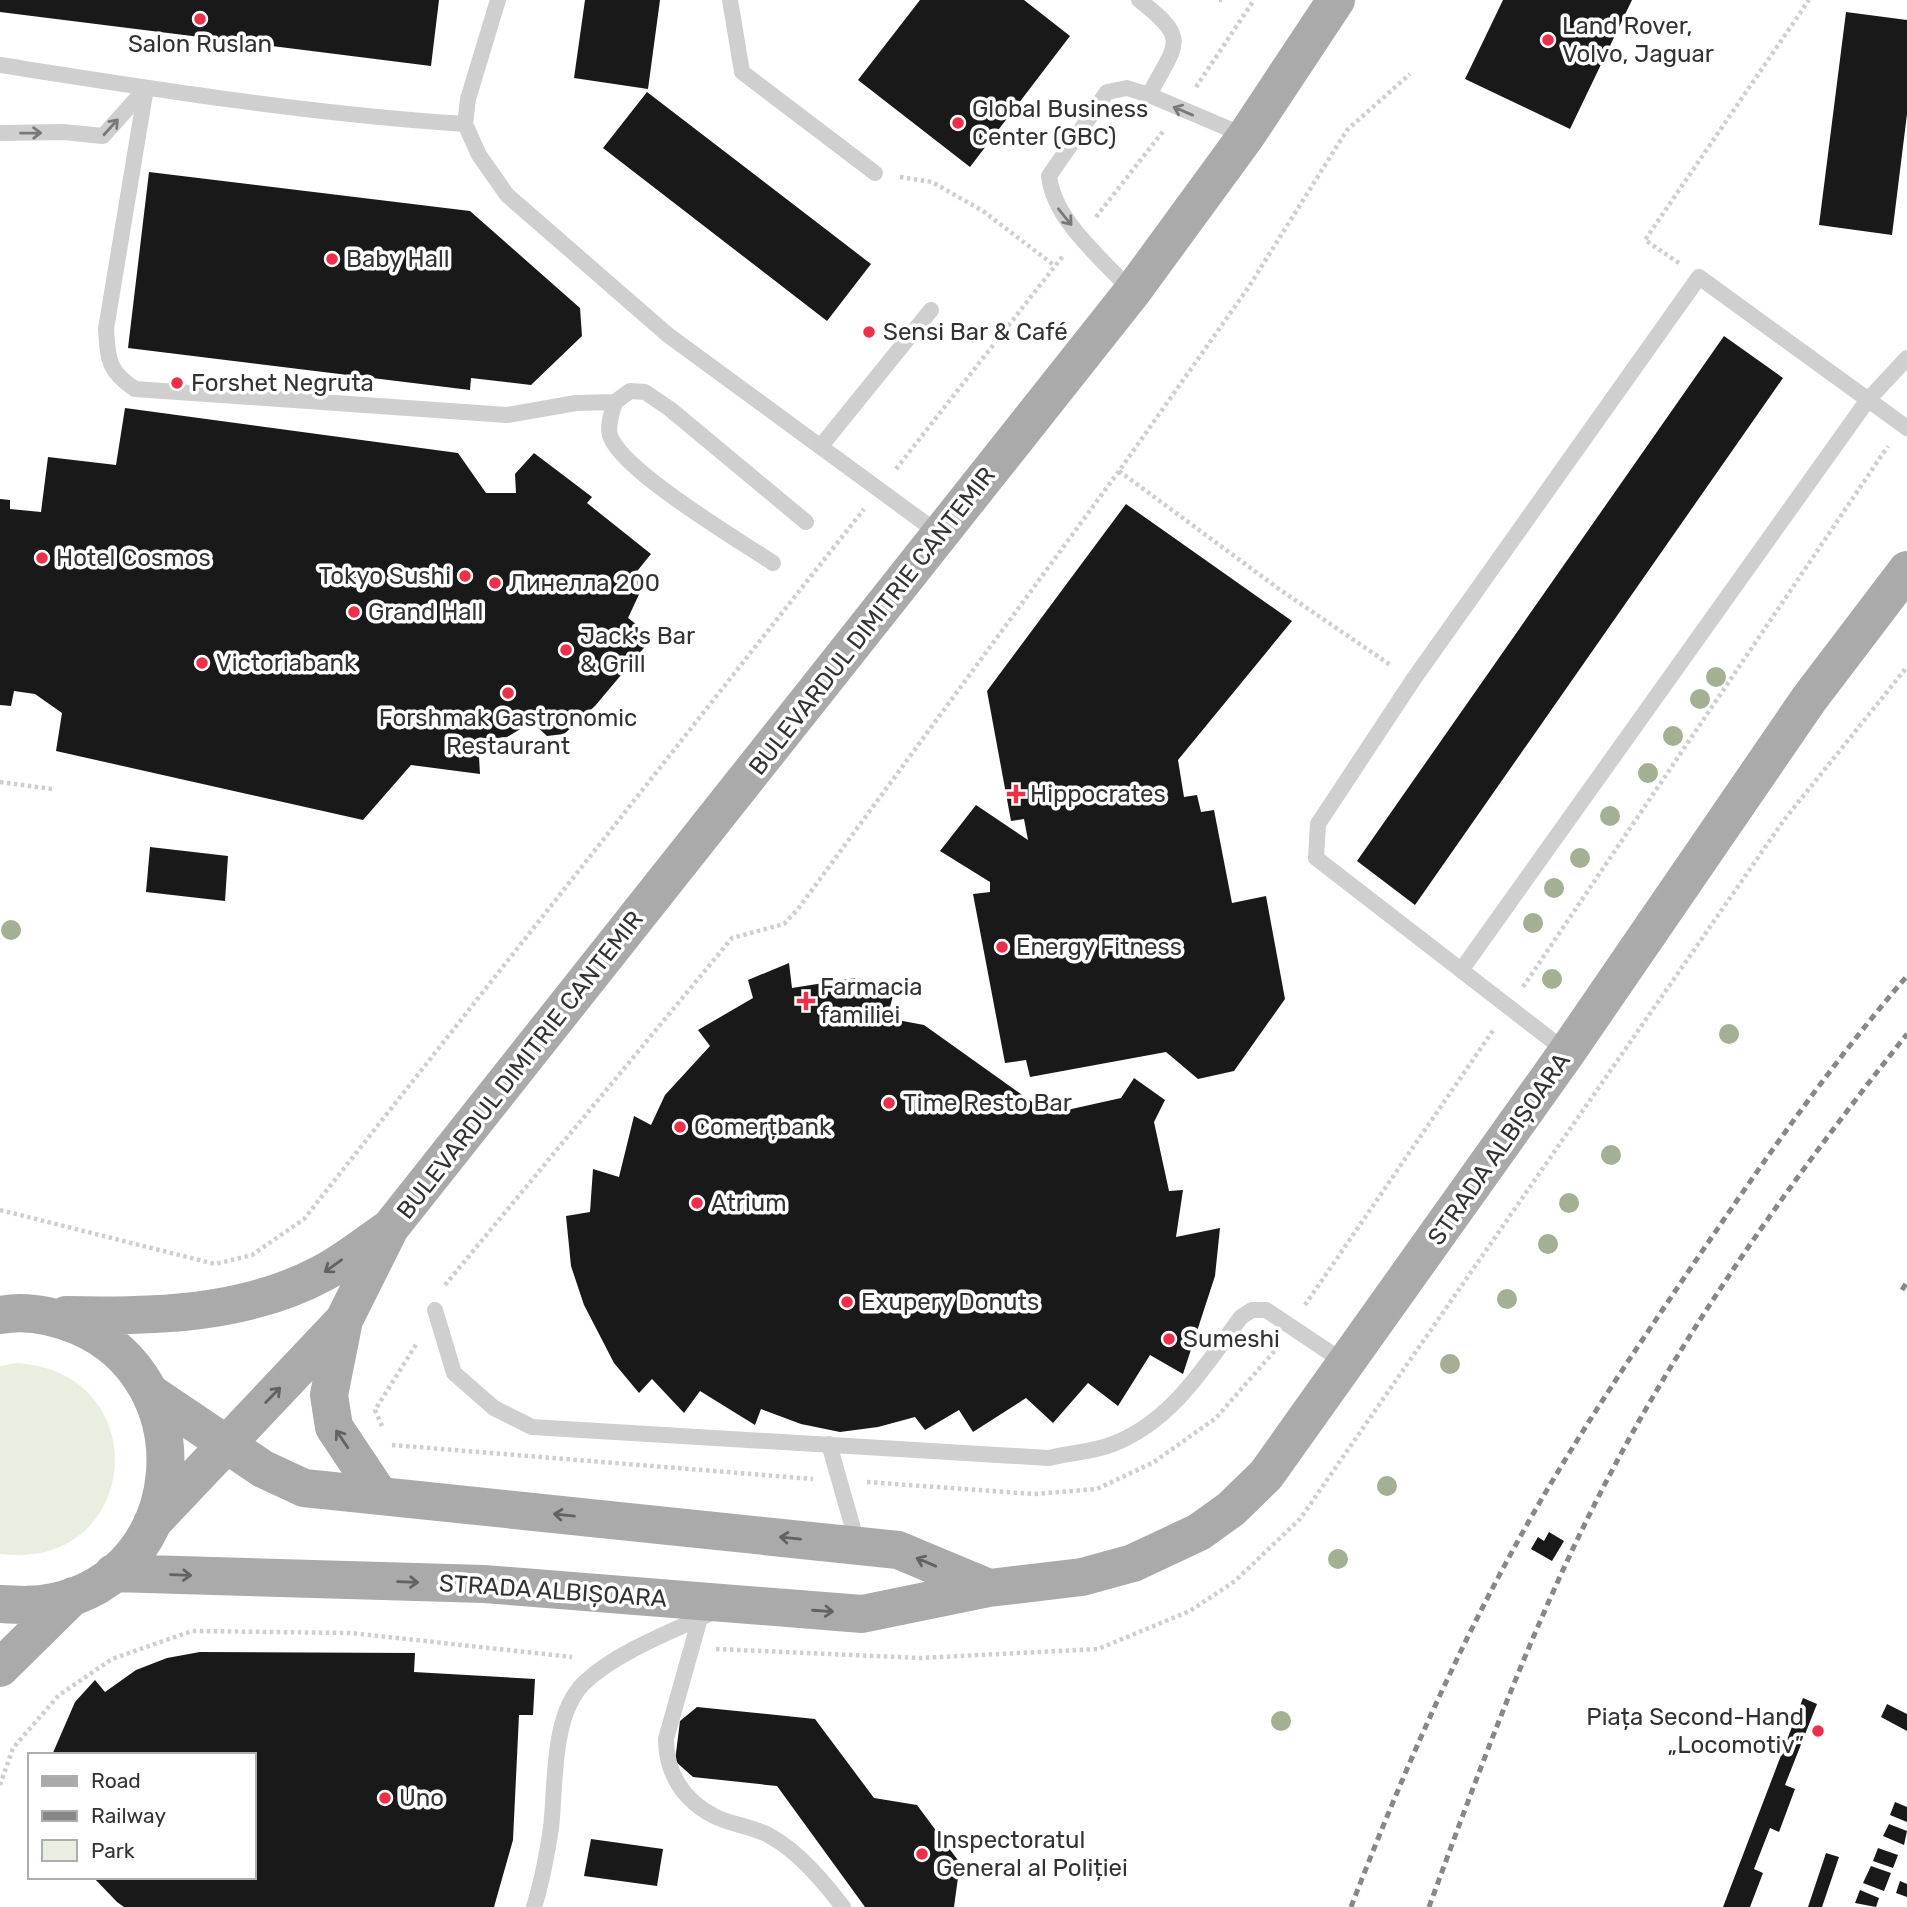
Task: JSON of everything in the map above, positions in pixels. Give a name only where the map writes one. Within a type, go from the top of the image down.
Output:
[{"type":"main road","name":"BULEVARDUL DIMITRIE CANTEMIR","points":[[152,1523],[344,1320],[390,1228],[1132,292],[1246,136],[1336,0]]},
{"type":"main road","name":"STRADA ALBIȘOARA","points":[[113,1573],[484,1584],[715,1611],[862,1614],[989,1588],[1082,1577],[1133,1563],[1199,1532],[1231,1509],[1266,1475],[1567,1052],[1809,699],[1907,570]]},
{"type":"main road","name":"BULEVARDUL DIMITRIE CANTEMIR","points":[[18,1315],[150,1315],[261,1299],[324,1273],[390,1228]]},
{"type":"main road","points":[[0,1300],[18,1315],[64,1320],[91,1331],[129,1362],[152,1394],[162,1422],[167,1451],[166,1481],[152,1523],[128,1559],[113,1573],[73,1596],[0,1668]]},
{"type":"main road","points":[[344,1320],[329,1395],[334,1427],[380,1496]]},
{"type":"main road","name":"STRADA ALBIȘOARA","points":[[152,1394],[263,1469],[304,1488],[898,1550],[989,1588]]},
{"type":"main road","points":[[0,1604],[27,1605],[73,1596]]},
{"type":"lane","points":[[498,0],[468,99],[465,124],[479,155],[507,195],[668,335],[940,535]]},
{"type":"lane","points":[[730,0],[742,72],[874,173]]},
{"type":"lane","points":[[1139,0],[1168,23],[1174,35],[1174,47],[1149,95]]},
{"type":"lane","points":[[0,65],[146,88],[390,119],[465,124]]},
{"type":"lane","points":[[0,133],[62,132],[103,136],[146,88]]},
{"type":"lane","points":[[146,88],[106,329],[108,358],[116,376],[135,388],[506,415],[576,403],[615,402],[630,391],[645,392],[670,409],[806,522]]},
{"type":"lane","points":[[1132,292],[1061,214],[1051,194],[1049,176],[1108,92],[1128,88],[1246,136]]},
{"type":"lane","points":[[1567,1052],[1511,1005],[1316,858],[1318,824],[1413,680],[1699,277],[1905,426]]},
{"type":"lane","points":[[821,446],[931,310]]},
{"type":"lane","points":[[1462,969],[1867,401],[1907,358]]},
{"type":"lane","points":[[615,402],[609,437],[625,458],[664,489],[773,563]]},
{"type":"lane","points":[[435,1310],[454,1373],[494,1408],[532,1427],[1049,1458],[1112,1445],[1158,1418],[1187,1390],[1241,1317],[1252,1310],[1266,1310],[1347,1364]]},
{"type":"lane","points":[[829,1444],[858,1546]]},
{"type":"lane","points":[[534,1907],[551,1829],[558,1746],[567,1710],[582,1685],[600,1670],[715,1611]]},
{"type":"lane","points":[[715,1611],[666,1739],[666,1759],[673,1778],[692,1801],[714,1817],[769,1835],[794,1853],[843,1907]]},
{"type":"path","points":[[0,1210],[215,1264],[252,1255],[304,1219],[1180,110],[1254,0]]},
{"type":"path","points":[[1699,277],[1645,240],[1809,0]]},
{"type":"path","points":[[1410,74],[1347,130],[1248,288],[1119,471],[798,909],[784,924],[732,937],[444,1286],[429,1324],[375,1410],[391,1445],[1034,1494],[1097,1489],[1154,1462],[1216,1418],[1271,1358],[1739,663],[1905,426]]},
{"type":"path","points":[[932,182],[984,211],[1055,266]]},
{"type":"path","points":[[1119,471],[1279,589],[1413,680]]},
{"type":"path","points":[[1784,820],[1907,667]]},
{"type":"path","points":[[0,782],[52,789]]},
{"type":"path","points":[[0,1786],[13,1748]]},
{"type":"green space","points":[[16,1363],[62,1374],[93,1399],[111,1432],[114,1468],[105,1504],[82,1533],[47,1551],[0,1554],[0,1366]]},
{"type":"building","points":[[0,0],[439,0],[431,66],[0,12]]},
{"type":"building","points":[[585,0],[660,0],[648,89],[574,78]]},
{"type":"building","name":"Global Business Center (GBC)","points":[[920,0],[1024,0],[1070,36],[970,167],[858,80]]},
{"type":"building","name":"Land Rover, Volvo, Jaguar","points":[[1503,0],[1632,0],[1570,129],[1465,79]]},
{"type":"building","points":[[1846,12],[1907,20],[1907,114],[1892,235],[1819,225]]},
{"type":"building","points":[[647,92],[871,264],[827,321],[603,148]]},
{"type":"building","name":"Baby Hall","points":[[149,172],[470,211],[580,308],[582,336],[531,385],[471,378],[470,390],[128,348]]},
{"type":"building","points":[[1724,336],[1783,378],[1415,905],[1357,861]]},
{"type":"building","name":"Grand Hall","points":[[125,408],[458,453],[486,493],[516,493],[515,474],[534,453],[592,497],[587,503],[651,554],[634,575],[642,588],[628,618],[653,637],[595,706],[564,734],[547,736],[532,722],[507,737],[478,740],[480,774],[411,765],[363,820],[56,751],[62,713],[35,694],[14,691],[11,706],[0,705],[0,499],[10,500],[10,509],[41,512],[48,457],[116,465]]},
{"type":"building","points":[[1126,504],[1292,621],[1178,760],[1184,797],[1197,795],[1201,812],[1214,810],[1232,903],[1266,896],[1285,999],[1234,1071],[1198,1079],[1166,1052],[1030,1077],[1026,1060],[1005,1063],[973,894],[990,892],[990,882],[940,851],[976,805],[1028,840],[1024,819],[1011,821],[987,691]]},
{"type":"building","points":[[150,847],[228,856],[225,901],[146,892]]},
{"type":"building","name":"Atrium","points":[[789,963],[792,988],[855,978],[858,995],[894,992],[887,1018],[924,1025],[1049,1114],[1121,1098],[1134,1078],[1165,1100],[1154,1122],[1169,1191],[1183,1190],[1176,1237],[1220,1228],[1215,1276],[1183,1374],[1150,1355],[1118,1406],[1088,1383],[1053,1423],[1026,1398],[973,1432],[959,1410],[925,1430],[915,1417],[878,1427],[840,1432],[801,1424],[761,1409],[755,1425],[700,1391],[684,1413],[652,1379],[639,1393],[614,1363],[584,1305],[571,1266],[566,1216],[590,1212],[593,1169],[619,1177],[634,1116],[651,1125],[665,1095],[710,1046],[698,1030],[753,998],[748,980]]},
{"type":"building","points":[[1549,1532],[1564,1541],[1552,1561],[1531,1549],[1538,1537],[1544,1541]]},
{"type":"building","name":"Uno","points":[[200,1652],[415,1653],[414,1672],[535,1679],[533,1715],[519,1715],[513,1840],[494,1907],[124,1907],[117,1902],[95,1879],[256,1879],[256,1753],[53,1753],[75,1702],[95,1680],[105,1692],[136,1670],[167,1658]]},
{"type":"building","points":[[1803,1698],[1817,1704],[1785,1785],[1795,1789],[1779,1832],[1770,1828],[1754,1869],[1763,1873],[1750,1907],[1723,1907]]},
{"type":"building","points":[[1887,1704],[1907,1714],[1907,1731],[1881,1717]]},
{"type":"building","points":[[697,1707],[815,1719],[874,1798],[917,1805],[960,1863],[954,1907],[865,1907],[777,1786],[693,1777],[675,1761],[680,1721]]},
{"type":"building","points":[[1895,1802],[1907,1807],[1907,1822],[1890,1815]]},
{"type":"building","points":[[1889,1824],[1907,1831],[1904,1845],[1883,1836]]},
{"type":"building","points":[[591,1839],[663,1849],[657,1886],[584,1876]]},
{"type":"building","points":[[1878,1848],[1898,1855],[1893,1868],[1873,1861]]},
{"type":"building","points":[[1826,1853],[1839,1857],[1822,1907],[1808,1907]]},
{"type":"building","points":[[1871,1866],[1891,1873],[1884,1891],[1863,1883]]},
{"type":"building","points":[[1900,1881],[1907,1884],[1907,1897],[1896,1893]]},
{"type":"building","points":[[1860,1890],[1879,1898],[1876,1907],[1855,1903]]},
{"type":"railway","points":[[1351,1907],[1408,1766],[1450,1674],[1495,1584],[1558,1471],[1642,1340],[1765,1160],[1848,1048],[1907,976]]},
{"type":"railway","points":[[1429,1907],[1492,1738],[1538,1626],[1588,1517],[1647,1406],[1715,1296],[1789,1189],[1907,1034]]},
{"type":"railway","points":[[1902,1290],[1907,1282]]},
{"type":"place","name":"Salon Ruslan","points":[[200,19]]},
{"type":"place","name":"Land Rover, Volvo, Jaguar","points":[[1548,40]]},
{"type":"place","name":"Global Business Center (GBC)","points":[[958,123]]},
{"type":"place","name":"Baby Hall","points":[[332,259]]},
{"type":"place","name":"Sensi Bar & Café","points":[[869,332]]},
{"type":"place","name":"Forshet Negruta","points":[[177,383]]},
{"type":"place","name":"Hotel Cosmos","points":[[42,558]]},
{"type":"place","name":"Tokyo Sushi","points":[[465,576]]},
{"type":"place","name":"Линелла 200","points":[[495,583]]},
{"type":"place","name":"Grand Hall","points":[[354,612]]},
{"type":"place","name":"Jack's Bar & Grill","points":[[566,650]]},
{"type":"place","name":"Victoriabank","points":[[202,663]]},
{"type":"place","name":"Forshmak Gastronomic Restaurant","points":[[508,693]]},
{"type":"place","name":"Hippocrates","points":[[1016,794]]},
{"type":"place","name":"Energy Fitness","points":[[1002,947]]},
{"type":"place","name":"Farmacia familiei","points":[[806,1001]]},
{"type":"place","name":"Time Resto Bar","points":[[889,1103]]},
{"type":"place","name":"Comerțbank","points":[[680,1127]]},
{"type":"place","name":"Atrium","points":[[697,1203]]},
{"type":"place","name":"Exupery Donuts","points":[[847,1302]]},
{"type":"place","name":"Sumeshi","points":[[1169,1339]]},
{"type":"place","name":"Piața Second-Hand „Locomotiv”","points":[[1818,1731]]},
{"type":"place","name":"Uno","points":[[385,1798]]},
{"type":"place","name":"Inspectoratul General al Poliției","points":[[922,1854]]}]
